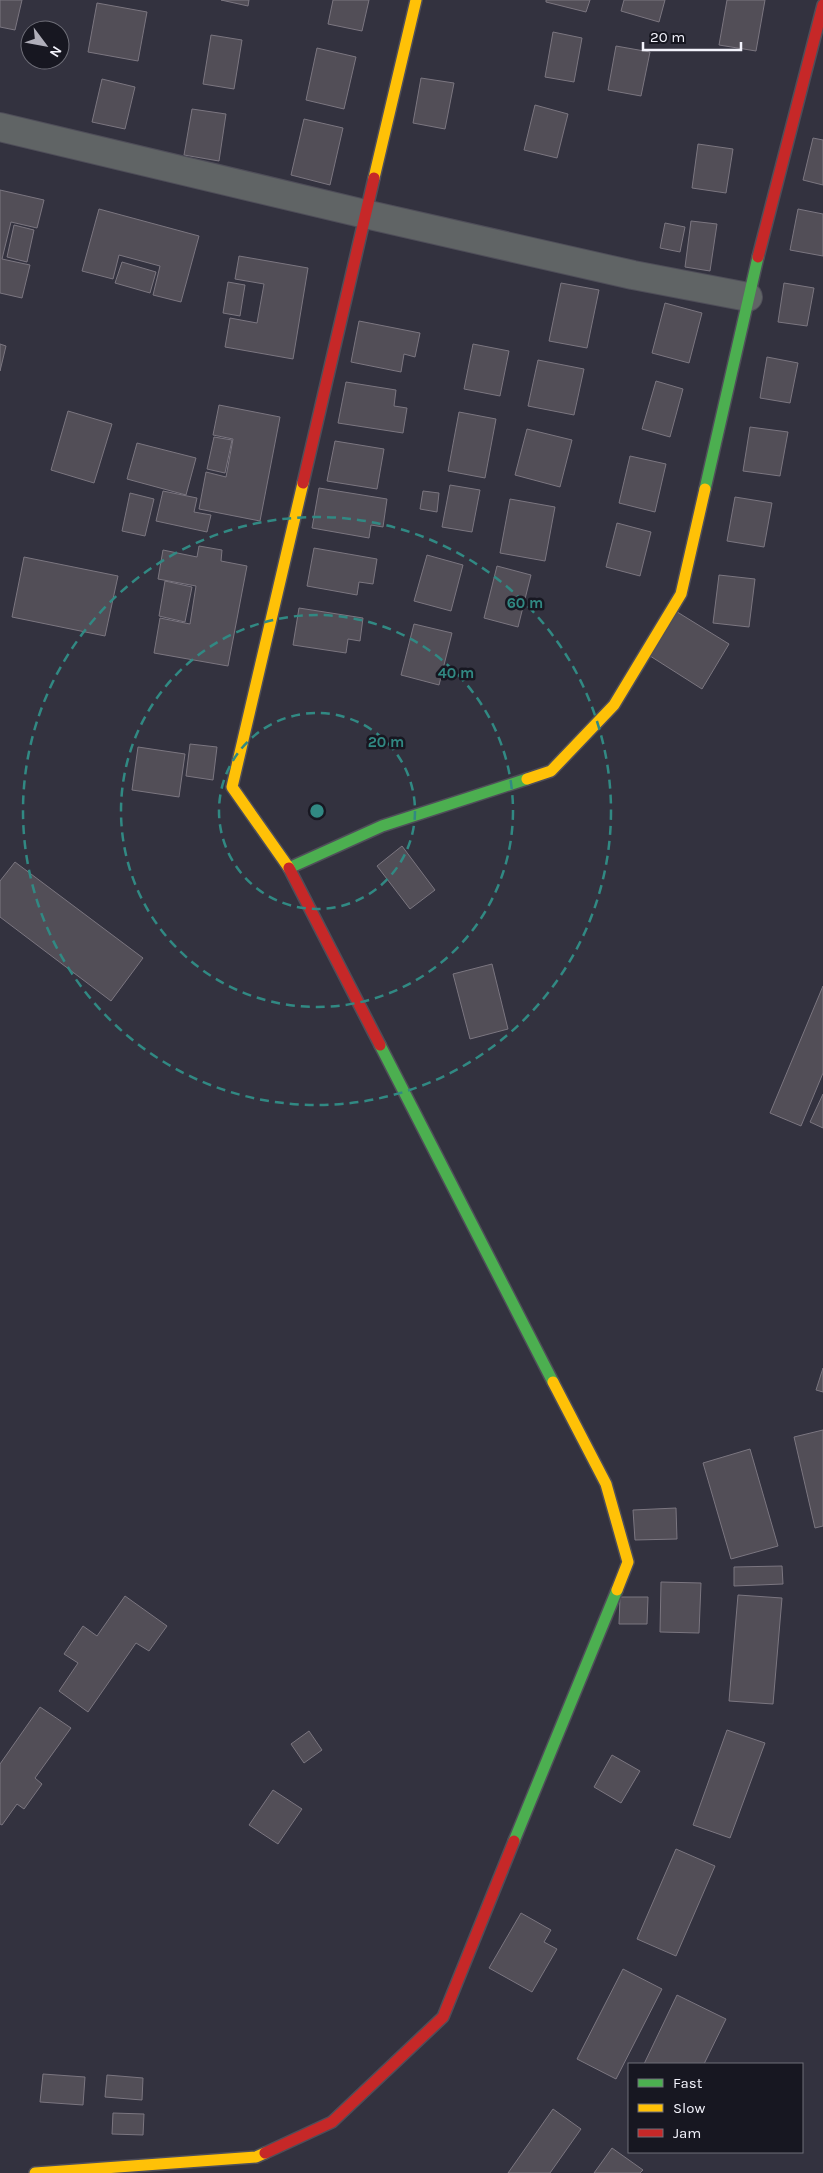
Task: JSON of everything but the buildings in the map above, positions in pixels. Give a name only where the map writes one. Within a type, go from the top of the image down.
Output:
[{"type":"street","points":[[35,2173],[256,2156],[332,2122],[443,2017],[628,1562],[606,1484],[289,868],[232,787],[416,0]]},
{"type":"street","points":[[289,868],[382,826],[551,771],[614,705],[682,594],[748,297],[823,6]]},
{"type":"street","points":[[1,129],[633,275],[748,297]]},
{"type":"traffic: fast","points":[[705,489],[758,257]]},
{"type":"traffic: fast","points":[[289,868],[382,826],[527,779]]},
{"type":"traffic: fast","points":[[380,1045],[553,1382]]},
{"type":"traffic: fast","points":[[514,1841],[617,1590]]},
{"type":"traffic: slow","points":[[374,178],[416,0]]},
{"type":"traffic: slow","points":[[289,868],[232,787],[303,483]]},
{"type":"traffic: slow","points":[[527,779],[551,771],[614,705],[681,594],[705,489]]},
{"type":"traffic: slow","points":[[553,1382],[606,1484],[628,1562],[617,1590]]},
{"type":"traffic: slow","points":[[35,2173],[256,2157],[265,2153]]},
{"type":"traffic: jam","points":[[758,257],[823,5]]},
{"type":"traffic: jam","points":[[303,483],[374,178]]},
{"type":"traffic: jam","points":[[289,868],[380,1045]]},
{"type":"traffic: jam","points":[[265,2153],[332,2122],[443,2017],[514,1841]]}]
